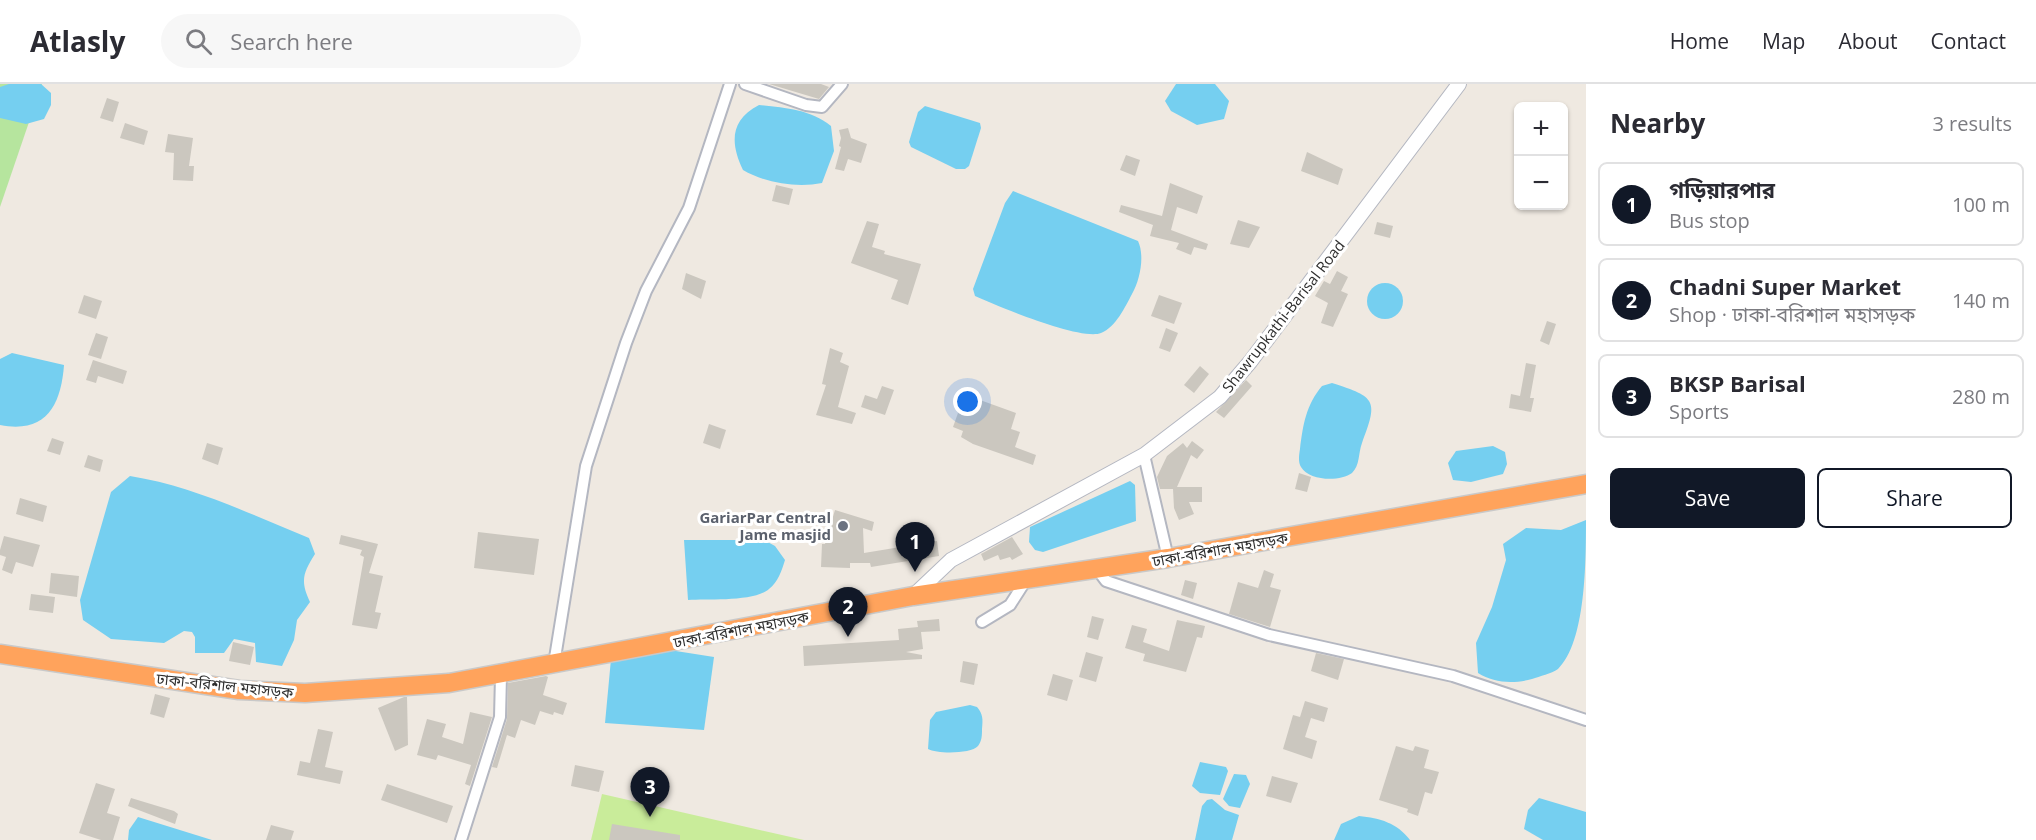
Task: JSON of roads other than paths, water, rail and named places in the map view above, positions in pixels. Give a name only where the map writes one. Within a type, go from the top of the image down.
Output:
[{"type":"highway","name":"ঢাকা-বরিশাল মহাসড়ক","points":[[0,654],[189,684],[305,693],[438,684],[501,676],[913,596],[1168,558],[1586,484]]},
{"type":"main road","name":"Shawrupkathi-Barisal Road","points":[[913,596],[951,560],[1144,456],[1220,397],[1250,362],[1459,84]]},
{"type":"street","points":[[554,664],[586,466],[626,343],[646,291],[689,208],[730,84]]},
{"type":"street","points":[[745,84],[806,105],[822,107],[842,84]]},
{"type":"street","points":[[1144,456],[1168,558]]},
{"type":"street","points":[[1097,569],[1106,581],[1257,632],[1453,676],[1586,720]]},
{"type":"street","points":[[982,622],[1010,605],[1027,579]]},
{"type":"street","points":[[461,840],[500,717],[501,676]]},
{"type":"water","points":[[9,84],[41,84],[51,93],[51,105],[44,119],[26,124],[0,118],[0,87]]},
{"type":"water","points":[[1176,84],[1215,84],[1229,101],[1224,119],[1197,125],[1171,111],[1165,101]]},
{"type":"water","points":[[759,105],[806,113],[831,126],[834,151],[822,183],[802,185],[781,183],[743,170],[736,151],[735,133],[742,118]]},
{"type":"water","points":[[925,106],[980,123],[981,128],[969,166],[965,169],[956,169],[911,147],[909,142],[918,112]]},
{"type":"water","points":[[1013,191],[1138,241],[1141,268],[1137,282],[1120,316],[1106,330],[1091,334],[1076,332],[1019,314],[975,296],[973,289],[1005,203]]},
{"type":"water","points":[[1385,283],[1398,288],[1403,301],[1398,314],[1385,319],[1372,314],[1367,301],[1372,288]]},
{"type":"water","points":[[12,353],[64,365],[55,404],[40,421],[16,427],[0,425],[0,359]]},
{"type":"water","points":[[1332,383],[1358,392],[1370,402],[1371,409],[1355,470],[1347,476],[1325,479],[1305,472],[1300,465],[1299,456],[1309,408],[1322,386]]},
{"type":"water","points":[[1493,446],[1505,452],[1507,464],[1503,474],[1471,482],[1453,480],[1448,463],[1456,451]]},
{"type":"water","points":[[130,476],[199,494],[309,538],[315,554],[304,577],[310,602],[297,620],[294,640],[282,666],[256,662],[255,643],[234,639],[224,653],[195,653],[195,637],[192,632],[184,631],[164,643],[111,639],[83,620],[80,600],[111,492]]},
{"type":"water","points":[[1130,481],[1135,485],[1136,521],[1043,552],[1035,550],[1029,542],[1030,527]]},
{"type":"water","points":[[1586,520],[1585,578],[1582,600],[1574,640],[1567,657],[1555,671],[1525,681],[1497,681],[1478,673],[1476,643],[1492,607],[1506,560],[1503,544],[1526,528],[1561,530]]},
{"type":"water","points":[[684,540],[764,540],[775,546],[785,560],[775,583],[762,593],[742,598],[688,600]]},
{"type":"water","points":[[644,646],[714,657],[704,730],[605,723],[611,659]]},
{"type":"water","points":[[970,705],[977,707],[982,717],[981,738],[978,746],[968,751],[954,752],[928,749],[930,720],[936,712]]},
{"type":"water","points":[[1200,762],[1226,767],[1228,771],[1220,795],[1200,793],[1192,786]]},
{"type":"water","points":[[1234,774],[1246,775],[1250,784],[1240,808],[1229,806],[1223,799]]},
{"type":"water","points":[[1539,798],[1586,812],[1586,840],[1543,840],[1524,829],[1528,810]]},
{"type":"water","points":[[1212,799],[1225,810],[1239,815],[1232,840],[1195,840],[1202,806],[1207,800]]},
{"type":"water","points":[[1359,816],[1388,822],[1400,829],[1410,840],[1334,840],[1341,824]]},
{"type":"water","points":[[138,817],[212,840],[128,840],[129,830]]},
{"type":"place","name":"GariarPar Central Jame masjid","points":[[843,526]]},
{"type":"place","name":"গড়িয়ারপার","points":[[915,572]]},
{"type":"place","name":"Chadni Super Market","points":[[848,637]]},
{"type":"place","name":"BKSP Barisal","points":[[650,817]]}]
